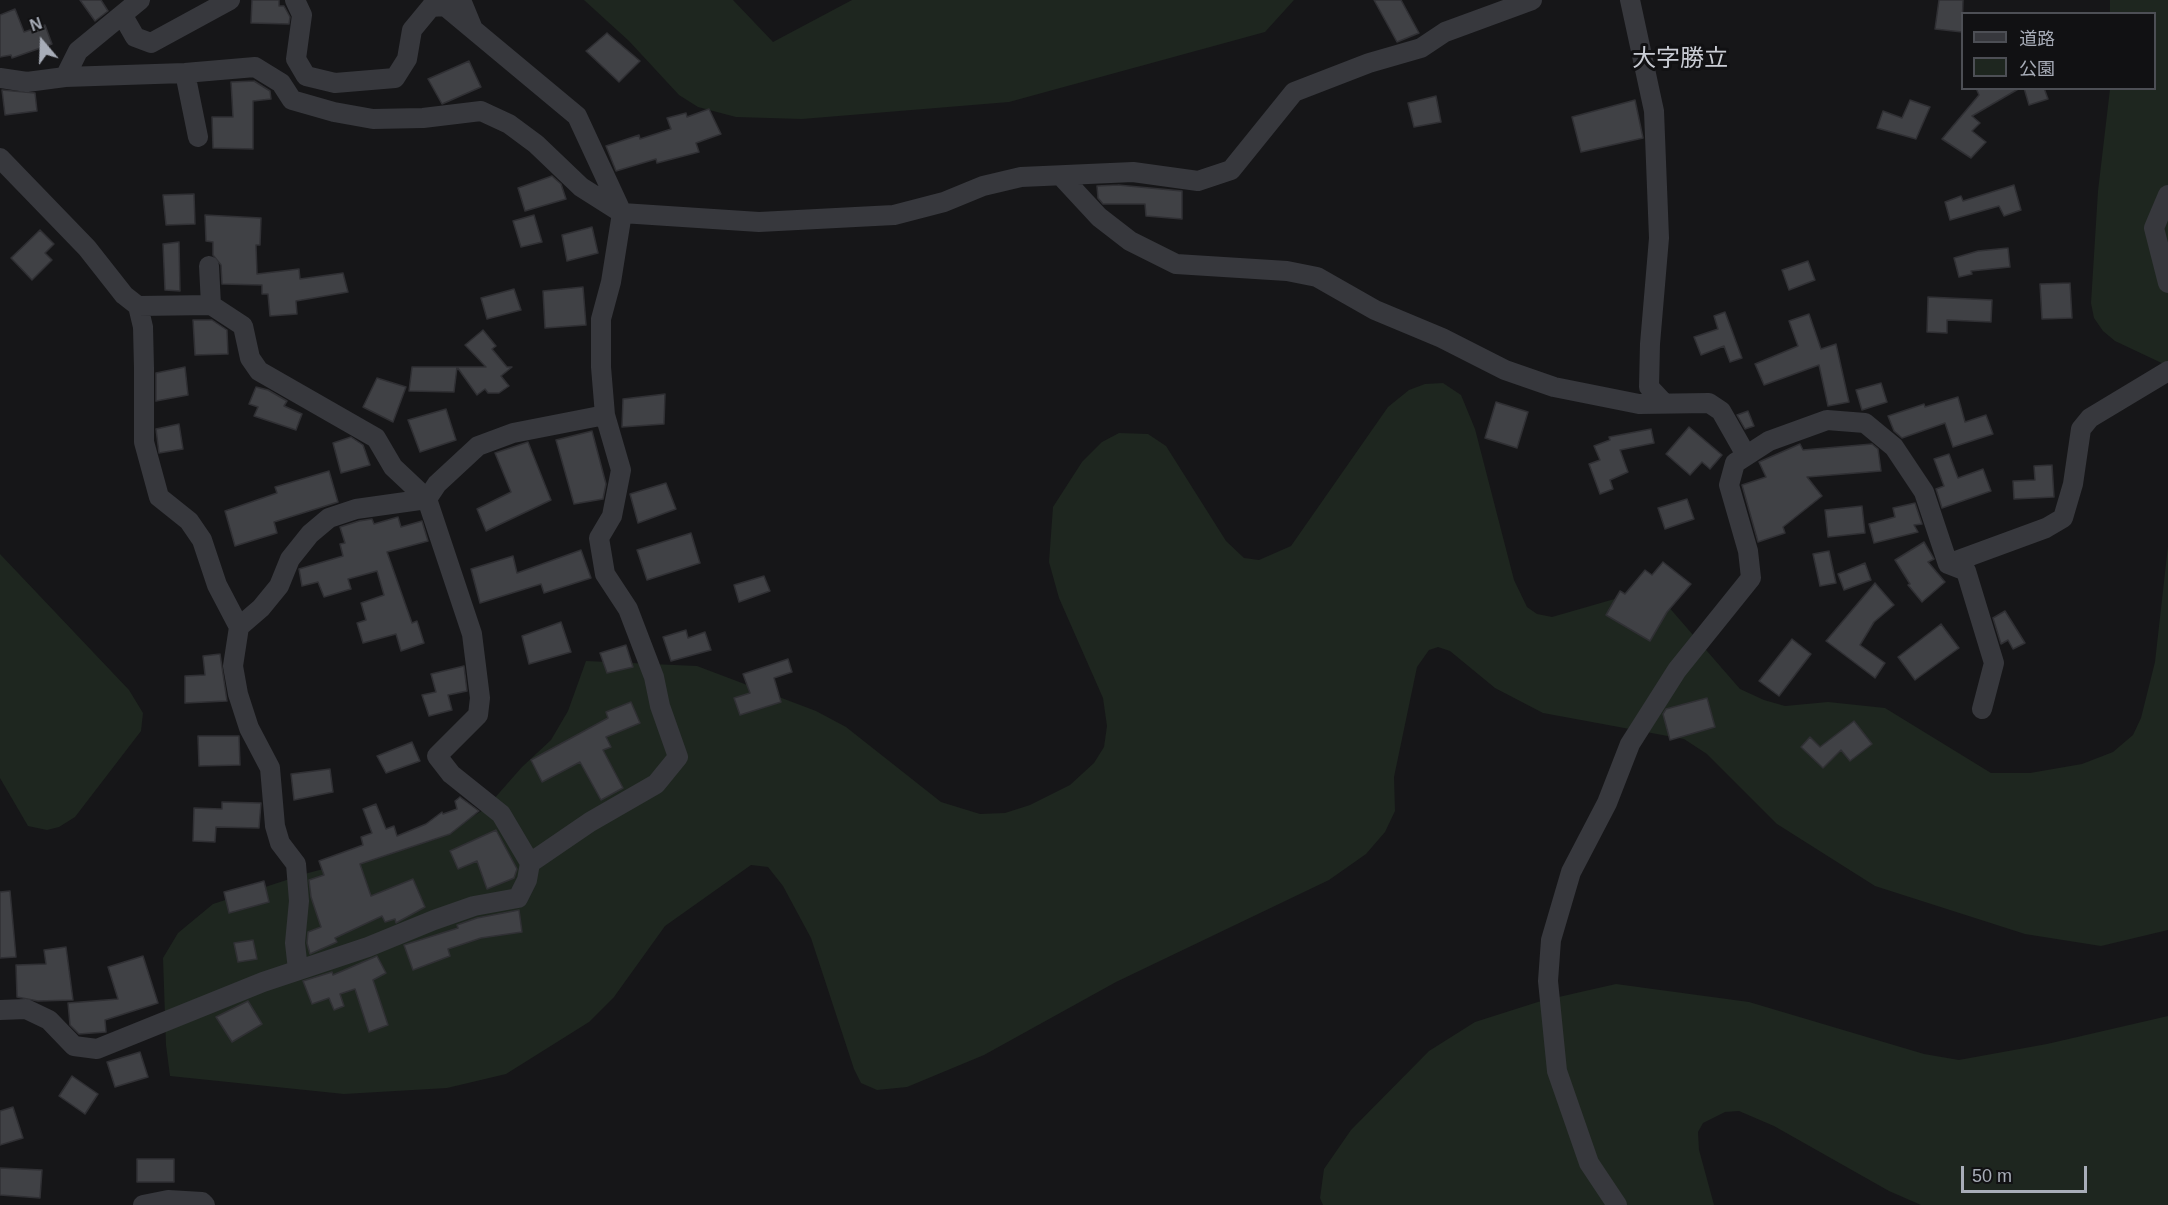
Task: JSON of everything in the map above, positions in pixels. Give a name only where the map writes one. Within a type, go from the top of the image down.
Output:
[{"type":"street","points":[[65,77],[78,51],[140,0]]},
{"type":"street","points":[[123,16],[135,37],[151,43],[231,0]]},
{"type":"street","points":[[296,0],[302,15],[296,58],[306,76],[334,83],[395,78],[407,59],[412,30],[431,7],[445,6],[577,116],[621,213],[611,282],[602,319],[601,367],[605,415],[621,470],[612,516],[599,538],[605,574],[628,609],[654,677],[662,715],[678,757],[656,784],[590,822],[530,863]]},
{"type":"street","points":[[461,0],[474,32]]},
{"type":"street","points":[[0,78],[27,82],[65,77],[185,73],[255,67],[281,83],[292,100],[334,112],[373,119],[423,118],[481,111],[509,124],[527,137],[580,188],[621,213],[759,222],[873,217],[894,215],[944,202],[983,186],[1021,177],[1133,172],[1168,174],[1198,181],[1231,170],[1294,92],[1369,63],[1421,48],[1445,32],[1532,0]]},
{"type":"street","points":[[1630,0],[1654,111],[1659,238],[1649,387],[1664,403]]},
{"type":"street","points":[[185,73],[198,137]]},
{"type":"street","points":[[0,158],[87,248],[124,295],[138,306],[143,327],[144,442],[159,497],[189,521],[202,540],[217,585],[239,627],[233,666],[238,694],[249,728],[270,768],[275,826],[280,843],[296,864],[299,901],[295,943],[298,970]]},
{"type":"street","points":[[1061,176],[1099,217],[1130,241],[1176,264],[1287,271],[1317,277],[1375,310],[1442,338],[1505,370],[1554,387],[1639,404],[1709,403],[1721,411],[1746,454]]},
{"type":"street","points":[[2168,195],[2154,228],[2168,283]]},
{"type":"street","points":[[208,266],[211,305]]},
{"type":"street","points":[[0,1010],[26,1009],[49,1020],[74,1046],[97,1049],[262,982],[474,906],[518,897],[527,880],[530,863],[501,814],[451,774],[438,756],[478,715],[480,698],[472,634],[427,499],[393,467],[376,438],[259,371],[250,358],[243,326],[211,305],[138,306]]},
{"type":"street","points":[[1948,564],[2046,528],[2063,518],[2073,484],[2081,429],[2090,418],[2168,372]]},
{"type":"street","points":[[239,627],[261,608],[279,586],[290,559],[310,534],[329,518],[356,509],[427,499],[437,484],[478,446],[513,433],[605,415]]},
{"type":"street","points":[[1617,1205],[1589,1162],[1557,1071],[1548,981],[1551,940],[1571,873],[1607,803],[1630,744],[1677,670],[1751,578],[1748,551],[1729,485],[1735,463],[1769,441],[1827,420],[1865,423],[1894,447],[1924,492],[1948,564]]},
{"type":"street","points":[[1948,564],[1966,571],[1994,663],[1982,709]]},
{"type":"street","points":[[143,1205],[168,1200],[202,1202],[205,1205]]},
{"type":"green space","points":[[584,0],[733,0],[773,42],[852,0],[1294,0],[1265,32],[1009,102],[802,119],[736,117],[698,107],[679,95],[629,41]]},
{"type":"green space","points":[[2110,0],[2168,0],[2168,366],[2115,341],[2103,331],[2094,318],[2091,303],[2098,191],[2110,90],[2156,90],[2156,12],[2110,12]]},
{"type":"green space","points":[[1443,383],[1461,395],[1475,429],[1514,580],[1527,607],[1537,614],[1552,617],[1618,598],[1667,605],[1740,689],[1764,700],[1785,706],[1828,702],[1885,708],[1991,773],[2030,773],[2082,764],[2113,752],[2133,735],[2141,718],[2155,662],[2168,546],[2168,930],[2101,946],[2025,934],[1875,886],[1777,824],[1707,754],[1684,739],[1543,713],[1495,688],[1450,651],[1438,647],[1429,650],[1417,667],[1394,777],[1395,811],[1385,832],[1366,854],[1329,880],[1116,982],[984,1055],[907,1087],[877,1090],[861,1083],[854,1069],[811,938],[783,886],[768,867],[751,865],[665,926],[614,997],[589,1022],[506,1074],[447,1088],[344,1094],[170,1076],[166,1045],[163,958],[178,933],[213,904],[308,873],[434,840],[485,809],[522,767],[551,740],[568,711],[586,661],[697,666],[816,711],[846,727],[941,802],[980,814],[1005,813],[1030,805],[1070,785],[1094,763],[1104,747],[1107,726],[1103,698],[1059,598],[1049,562],[1053,507],[1082,462],[1102,442],[1119,433],[1148,434],[1166,446],[1226,541],[1244,558],[1259,560],[1291,546],[1388,407],[1409,390],[1425,384]]},
{"type":"green space","points":[[0,554],[129,690],[143,713],[141,731],[75,817],[59,827],[47,830],[28,826],[0,778]]},
{"type":"green space","points":[[1616,984],[1749,1002],[1924,1054],[1959,1060],[2047,1044],[2168,1016],[2168,1205],[1921,1205],[1889,1191],[1774,1126],[1739,1111],[1725,1112],[1703,1123],[1698,1132],[1699,1150],[1714,1205],[1323,1205],[1320,1198],[1324,1169],[1351,1130],[1429,1051],[1475,1022],[1541,1001]]},
{"type":"building","points":[[80,0],[101,0],[108,11],[95,21]]},
{"type":"building","points":[[252,0],[279,0],[279,6],[284,6],[290,17],[289,24],[251,23]]},
{"type":"building","points":[[1374,0],[1401,0],[1419,33],[1397,42]]},
{"type":"building","points":[[1939,0],[1963,0],[1961,32],[1935,29]]},
{"type":"building","points":[[15,9],[24,32],[45,25],[52,44],[12,58],[11,55],[0,57],[0,15]]},
{"type":"building","points":[[607,33],[640,61],[619,82],[586,51]]},
{"type":"building","points":[[469,61],[481,87],[442,104],[428,79]]},
{"type":"building","points":[[254,81],[270,91],[271,99],[253,101],[253,149],[213,148],[212,117],[233,117],[231,82]]},
{"type":"building","points":[[2,90],[35,93],[37,111],[5,115]]},
{"type":"building","points":[[1977,90],[2017,90],[1972,116],[1980,123],[1972,131],[1986,142],[1971,158],[1942,139],[1979,95]]},
{"type":"building","points":[[2025,90],[2045,90],[2048,99],[2029,105]]},
{"type":"building","points":[[1436,96],[1441,122],[1414,127],[1408,103]]},
{"type":"building","points":[[1635,100],[1643,138],[1581,152],[1572,117]]},
{"type":"building","points":[[1910,100],[1930,107],[1916,139],[1877,128],[1883,111],[1902,118]]},
{"type":"building","points":[[709,109],[721,134],[696,143],[699,152],[657,163],[656,159],[616,171],[606,146],[639,135],[640,139],[671,129],[667,118],[686,113],[687,117]]},
{"type":"building","points":[[552,176],[561,184],[566,199],[525,211],[518,188]]},
{"type":"building","points":[[1118,185],[1182,191],[1182,219],[1146,216],[1145,204],[1103,204],[1098,198],[1097,186]]},
{"type":"building","points":[[2014,185],[2021,210],[2004,216],[1999,206],[1950,220],[1945,202],[1961,196],[1963,201]]},
{"type":"building","points":[[194,194],[195,224],[166,225],[163,195]]},
{"type":"building","points":[[205,215],[261,218],[260,245],[256,245],[257,274],[299,269],[300,279],[343,273],[348,292],[296,301],[297,314],[270,316],[268,294],[262,294],[262,285],[222,284],[221,265],[213,255],[213,242],[206,241]]},
{"type":"building","points":[[534,215],[542,242],[521,247],[513,221]]},
{"type":"building","points":[[592,227],[598,253],[567,261],[562,235]]},
{"type":"building","points":[[40,230],[54,244],[45,253],[52,260],[32,280],[11,258]]},
{"type":"building","points":[[179,242],[180,291],[165,290],[163,244]]},
{"type":"building","points":[[2008,248],[2010,267],[1971,271],[1972,274],[1959,277],[1954,258],[1978,251]]},
{"type":"building","points":[[1808,261],[1815,280],[1789,290],[1782,270]]},
{"type":"building","points":[[2070,283],[2072,318],[2042,319],[2040,284]]},
{"type":"building","points":[[583,287],[586,325],[545,328],[543,291]]},
{"type":"building","points":[[514,289],[521,310],[487,319],[481,298]]},
{"type":"building","points":[[1928,297],[1992,300],[1991,322],[1947,320],[1947,333],[1927,332]]},
{"type":"building","points":[[1725,312],[1742,358],[1730,362],[1724,346],[1701,355],[1694,337],[1718,329],[1714,316]]},
{"type":"building","points":[[1809,314],[1821,349],[1836,344],[1849,402],[1828,406],[1819,365],[1764,385],[1755,364],[1798,346],[1789,321]]},
{"type":"building","points":[[193,320],[212,320],[227,330],[228,354],[195,355]]},
{"type":"building","points":[[483,330],[496,346],[492,349],[507,367],[512,367],[501,376],[509,386],[499,393],[488,393],[485,389],[477,395],[457,367],[486,367],[465,345]]},
{"type":"building","points":[[185,367],[188,395],[156,401],[156,373]]},
{"type":"building","points":[[412,367],[457,367],[454,392],[409,391]]},
{"type":"building","points":[[377,378],[406,387],[393,422],[363,407]]},
{"type":"building","points":[[1881,383],[1887,402],[1862,410],[1856,390]]},
{"type":"building","points":[[256,387],[268,390],[287,401],[284,406],[302,414],[296,430],[254,416],[258,407],[249,404]]},
{"type":"building","points":[[665,394],[664,424],[622,427],[623,399]]},
{"type":"building","points":[[1958,397],[1965,422],[1986,415],[1993,434],[1953,447],[1945,423],[1902,438],[1894,431],[1888,416],[1924,404],[1925,407]]},
{"type":"building","points":[[1496,402],[1528,412],[1517,448],[1485,438]]},
{"type":"building","points":[[446,409],[456,440],[420,452],[408,420]]},
{"type":"building","points":[[1748,411],[1754,426],[1745,429],[1737,415]]},
{"type":"building","points":[[179,424],[183,449],[159,453],[156,429]]},
{"type":"building","points":[[1689,427],[1722,455],[1710,469],[1702,462],[1690,475],[1666,454]]},
{"type":"building","points":[[1651,429],[1654,443],[1620,450],[1628,472],[1610,480],[1613,489],[1600,494],[1589,464],[1600,460],[1594,446],[1610,440],[1609,437]]},
{"type":"building","points":[[592,431],[606,484],[603,499],[574,504],[556,440]]},
{"type":"building","points":[[351,437],[363,445],[370,465],[341,473],[333,443]]},
{"type":"building","points":[[528,442],[551,500],[486,531],[477,509],[511,492],[495,453]]},
{"type":"building","points":[[1800,444],[1803,450],[1872,444],[1878,449],[1881,471],[1807,477],[1822,496],[1783,527],[1785,533],[1758,542],[1742,485],[1766,477],[1759,462]]},
{"type":"building","points":[[1949,454],[1958,478],[1983,469],[1991,491],[1942,508],[1936,489],[1944,486],[1934,459]]},
{"type":"building","points":[[2052,465],[2054,497],[2014,499],[2013,481],[2035,480],[2034,466]]},
{"type":"building","points":[[329,471],[338,502],[274,522],[277,533],[235,546],[225,511],[277,493],[275,487]]},
{"type":"building","points":[[666,483],[676,509],[638,523],[630,494]]},
{"type":"building","points":[[1687,499],[1694,519],[1665,529],[1658,508]]},
{"type":"building","points":[[1915,503],[1922,524],[1914,525],[1918,532],[1874,543],[1869,524],[1895,517],[1893,508]]},
{"type":"building","points":[[1862,506],[1865,533],[1828,537],[1825,510]]},
{"type":"building","points":[[398,517],[401,527],[422,521],[428,541],[387,552],[412,623],[417,621],[424,643],[401,651],[396,634],[363,643],[357,623],[366,620],[361,603],[384,595],[377,571],[348,579],[351,589],[324,597],[318,582],[302,586],[299,569],[343,556],[340,544],[345,543],[340,527],[372,519],[374,524]]},
{"type":"building","points":[[691,533],[700,563],[647,580],[637,550]]},
{"type":"building","points":[[1924,542],[1934,559],[1928,562],[1945,582],[1922,602],[1908,585],[1910,584],[1895,560]]},
{"type":"building","points":[[581,550],[591,578],[544,593],[541,584],[480,603],[471,569],[513,556],[517,573]]},
{"type":"building","points":[[1829,551],[1836,583],[1820,586],[1813,554]]},
{"type":"building","points":[[1663,562],[1691,584],[1667,612],[1650,641],[1606,615],[1620,591],[1625,594],[1645,570],[1652,575]]},
{"type":"building","points":[[1865,563],[1871,580],[1844,590],[1838,574]]},
{"type":"building","points":[[764,576],[770,591],[739,602],[734,585]]},
{"type":"building","points":[[1875,583],[1894,605],[1874,622],[1860,645],[1885,663],[1875,678],[1826,641]]},
{"type":"building","points":[[2005,611],[2025,643],[2013,649],[2008,640],[2001,644],[1993,618]]},
{"type":"building","points":[[561,622],[571,652],[529,664],[522,636]]},
{"type":"building","points":[[1941,624],[1959,648],[1915,680],[1898,657]]},
{"type":"building","points":[[686,630],[688,638],[705,632],[711,650],[671,661],[663,637]]},
{"type":"building","points":[[1792,639],[1811,654],[1779,696],[1759,681]]},
{"type":"building","points":[[626,645],[633,667],[607,673],[600,653]]},
{"type":"building","points":[[220,654],[227,701],[185,703],[185,676],[205,675],[203,656]]},
{"type":"building","points":[[788,659],[792,672],[774,678],[781,702],[740,715],[734,698],[750,693],[743,674]]},
{"type":"building","points":[[464,666],[467,691],[448,695],[452,710],[429,716],[422,695],[436,692],[431,674]]},
{"type":"building","points":[[1707,698],[1715,727],[1670,740],[1663,714],[1666,709]]},
{"type":"building","points":[[631,702],[640,723],[606,737],[611,747],[603,750],[623,788],[601,800],[580,762],[542,782],[531,760],[608,718],[606,712]]},
{"type":"building","points":[[1854,721],[1872,744],[1850,761],[1841,750],[1823,768],[1801,747],[1810,737],[1820,747]]},
{"type":"building","points":[[198,736],[239,736],[240,765],[199,766]]},
{"type":"building","points":[[412,742],[420,761],[386,773],[377,756]]},
{"type":"building","points":[[330,769],[333,792],[294,800],[291,774]]},
{"type":"building","points":[[460,797],[479,811],[450,834],[360,864],[371,896],[413,879],[425,907],[396,923],[395,919],[385,922],[382,916],[335,938],[337,942],[310,954],[307,943],[308,932],[321,927],[311,897],[309,880],[324,875],[319,861],[363,845],[361,837],[372,833],[363,809],[376,804],[386,829],[394,826],[397,836],[426,824],[442,812],[443,814],[457,809],[455,801]]},
{"type":"building","points":[[222,802],[261,803],[259,828],[216,827],[215,842],[193,841],[194,808],[222,809]]},
{"type":"building","points":[[496,830],[517,869],[514,878],[487,889],[477,861],[458,869],[450,851]]},
{"type":"building","points":[[264,881],[269,902],[229,913],[224,892]]},
{"type":"building","points":[[10,891],[16,957],[0,958],[0,892]]},
{"type":"building","points":[[519,910],[522,932],[481,938],[448,949],[450,956],[413,970],[404,945],[458,928],[457,925],[477,918]]},
{"type":"building","points":[[253,940],[257,959],[238,962],[234,943]]},
{"type":"building","points":[[66,947],[73,1000],[38,1001],[17,997],[16,965],[46,964],[44,950]]},
{"type":"building","points":[[143,956],[158,1003],[105,1020],[106,1032],[79,1034],[70,1025],[68,1003],[118,999],[108,967]]},
{"type":"building","points":[[377,956],[386,973],[373,980],[388,1025],[369,1032],[355,989],[340,994],[344,1006],[334,1010],[329,998],[312,1004],[303,981],[332,972],[333,975]]},
{"type":"building","points":[[248,1001],[262,1024],[232,1042],[216,1017]]},
{"type":"building","points":[[140,1052],[148,1077],[115,1087],[107,1062]]},
{"type":"building","points":[[72,1076],[98,1094],[85,1114],[59,1096]]},
{"type":"building","points":[[13,1107],[23,1138],[0,1145],[0,1111]]},
{"type":"building","points":[[137,1159],[174,1159],[174,1182],[137,1182]]},
{"type":"building","points":[[0,1168],[42,1170],[40,1198],[0,1195]]},
{"type":"district","name":"大字勝立","points":[[1680,59]]}]
